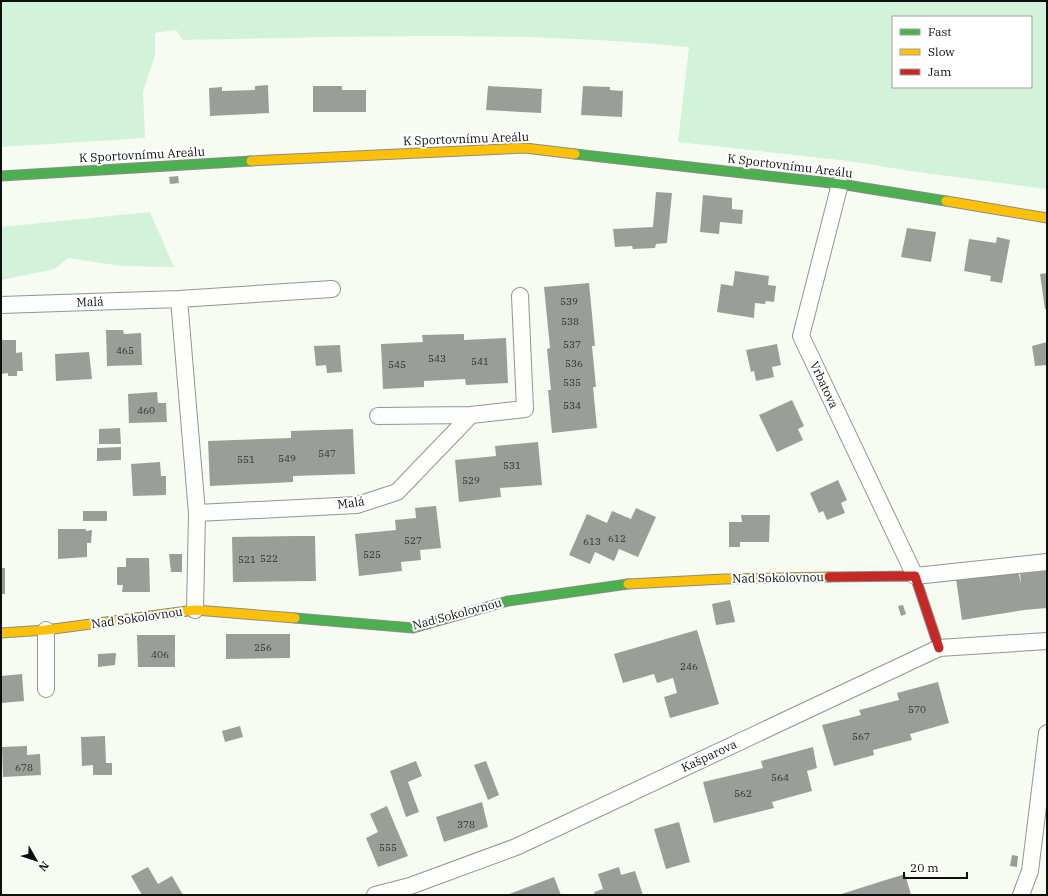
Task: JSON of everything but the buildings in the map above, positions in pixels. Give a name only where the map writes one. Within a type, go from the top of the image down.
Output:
[{"type":"street","name":"K Sportovnímu Areálu","points":[[1,176],[145,166],[525,148],[840,184],[1047,218]]},
{"type":"street","name":"Vrbatova","points":[[840,184],[801,336],[915,576]]},
{"type":"street","name":"Malá","points":[[1,305],[179,299],[332,289]]},
{"type":"street","points":[[378,416],[471,414],[525,409],[520,296]]},
{"type":"street","points":[[179,299],[197,513],[195,610]]},
{"type":"street","name":"Malá","points":[[197,513],[357,505],[397,492],[471,414]]},
{"type":"street","name":"Nad Sokolovnou","points":[[1,633],[46,630],[195,610],[413,628],[508,601],[630,584],[724,579],[915,576],[1047,562]]},
{"type":"street","points":[[915,576],[939,648]]},
{"type":"street","points":[[46,630],[46,689]]},
{"type":"street","name":"Kašparova","points":[[375,895],[410,886],[516,847],[939,648],[1047,641]]},
{"type":"street","points":[[1021,895],[1030,870],[1047,734]]},
{"type":"green space","points":[[1,1],[1047,1],[1047,189],[924,173],[848,161],[678,142],[689,47],[562,38],[373,36],[183,40],[176,30],[155,33],[155,55],[143,92],[145,138],[1,147]]},
{"type":"green space","points":[[150,212],[174,267],[121,266],[68,258],[55,269],[1,280],[1,227]]},
{"type":"traffic: fast","points":[[575,154],[840,184],[946,201]]},
{"type":"traffic: fast","points":[[1,176],[251,161]]},
{"type":"traffic: fast","points":[[295,618],[413,628],[508,601],[628,584]]},
{"type":"traffic: slow","points":[[251,161],[525,148],[575,154]]},
{"type":"traffic: slow","points":[[946,201],[1047,218]]},
{"type":"traffic: slow","points":[[628,584],[724,579],[829,577]]},
{"type":"traffic: slow","points":[[1,633],[46,630],[195,610],[295,618]]},
{"type":"traffic: jam","points":[[829,577],[915,576],[939,648]]}]
